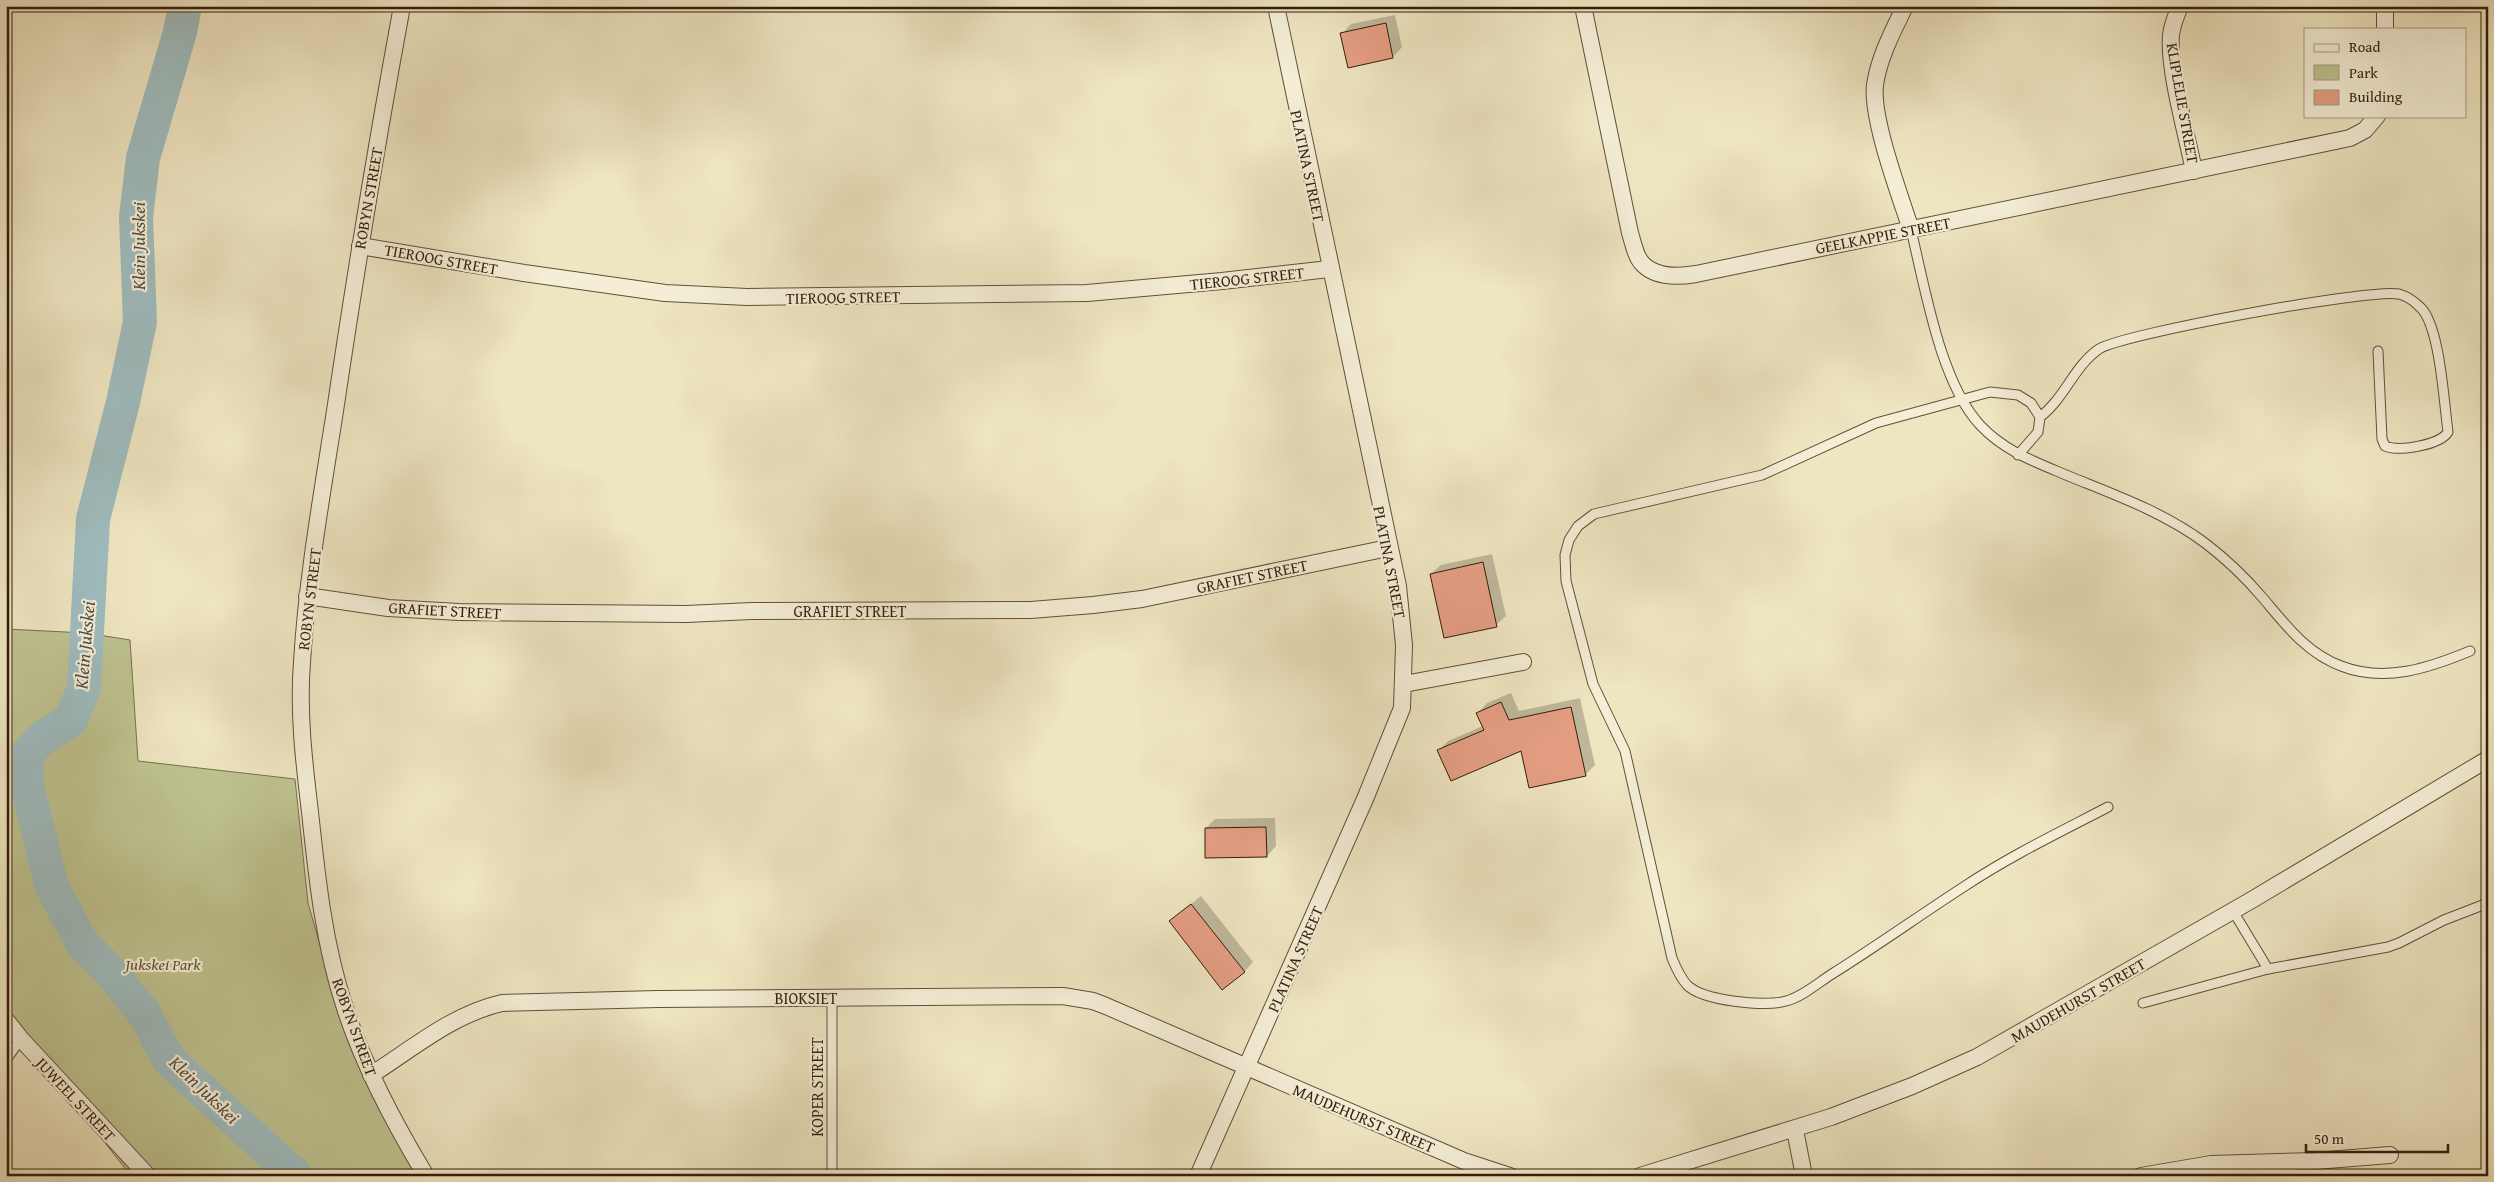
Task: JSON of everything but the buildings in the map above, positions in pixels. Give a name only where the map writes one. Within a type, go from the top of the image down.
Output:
[{"type":"street","name":"ROBYN STREET","points":[[402,6],[360,246],[307,596],[301,709],[317,874],[337,981],[344,1008],[371,1076],[426,1176]]},
{"type":"street","name":"PLATINA STREET","points":[[1198,1176],[1365,799],[1402,708],[1404,684],[1404,645],[1398,586],[1388,548],[1329,269],[1276,6]]},
{"type":"street","name":"GEELKAPPIE STREET","points":[[1583,6],[1630,233],[1641,262],[1648,268],[1663,275],[1682,277],[2194,172],[2350,138],[2364,130],[2375,118]]},
{"type":"street","points":[[1905,6],[1881,60],[1875,96],[1878,117],[1910,230]]},
{"type":"street","name":"KLIPLELIE STREET","points":[[2180,6],[2174,21],[2171,42],[2175,75],[2194,172]]},
{"type":"street","points":[[2385,6],[2385,28]]},
{"type":"street","name":"TIEROOG STREET","points":[[360,246],[524,274],[665,293],[755,297],[1087,293],[1196,284],[1329,269]]},
{"type":"street","name":"GRAFIET STREET","points":[[307,596],[424,611],[476,613],[686,614],[752,611],[1031,610],[1093,606],[1142,599],[1388,548]]},
{"type":"street","points":[[1404,684],[1523,662]]},
{"type":"street","name":"MAUDEHURST STREET","points":[[1640,1176],[1795,1130],[1912,1086],[1977,1057],[2233,911],[2488,759]]},
{"type":"street","name":"BIOKSIET","points":[[371,1076],[453,1022],[480,1009],[502,1003],[540,1000],[832,997],[1077,998],[1106,1006],[1247,1067]]},
{"type":"street","name":"JUWEEL STREET","points":[[6,1020],[21,1039],[148,1176]]},
{"type":"street","name":"MAUDEHURST STREET","points":[[1247,1067],[1464,1161],[1510,1176]]},
{"type":"street","points":[[1795,1130],[1804,1176]]},
{"type":"street","points":[[2142,1176],[2211,1164],[2315,1161],[2390,1155]]},
{"type":"lane","points":[[1910,230],[1947,366],[1963,400],[1979,424],[1996,440],[2018,455],[2132,502],[2179,525],[2235,567],[2302,642],[2340,666],[2365,673],[2402,673],[2428,668],[2470,651]]},
{"type":"lane","points":[[2040,416],[2061,397],[2077,372],[2093,354],[2120,340],[2348,298],[2374,294],[2398,294],[2408,298],[2422,308],[2433,328],[2448,432],[2439,442],[2392,449],[2385,446],[2382,439],[2378,352]]},
{"type":"lane","points":[[2018,455],[2038,432],[2040,416],[2031,403],[2011,392],[1990,392],[1876,423],[1762,475],[1594,514],[1584,520],[1572,533],[1565,555],[1566,581],[1593,684],[1598,698],[1620,738],[1628,760],[1672,958],[1677,971],[1688,986],[1703,994],[1757,1002],[1786,1001],[1881,943],[1967,884],[2022,852],[2108,807]]},
{"type":"lane","points":[[2143,1003],[2268,969],[2388,947],[2444,920],[2488,903]]},
{"type":"lane","points":[[2233,911],[2268,969]]},
{"type":"lane","name":"KOPER STREET","points":[[832,997],[832,1176]]},
{"type":"lane","points":[[6,1060],[21,1039]]},
{"type":"green space","name":"Jukskei Park","points":[[6,629],[86,633],[130,640],[138,761],[295,779],[308,903],[338,1007],[419,1176],[131,1176],[23,1038],[6,1007]]},
{"type":"waterway","name":"Klein Jukskei","points":[[185,6],[180,32],[143,158],[136,217],[140,322],[123,402],[93,519],[84,688],[71,720],[42,738],[28,753],[26,781],[52,887],[82,943],[107,968],[144,1013],[169,1060],[296,1176]]}]
